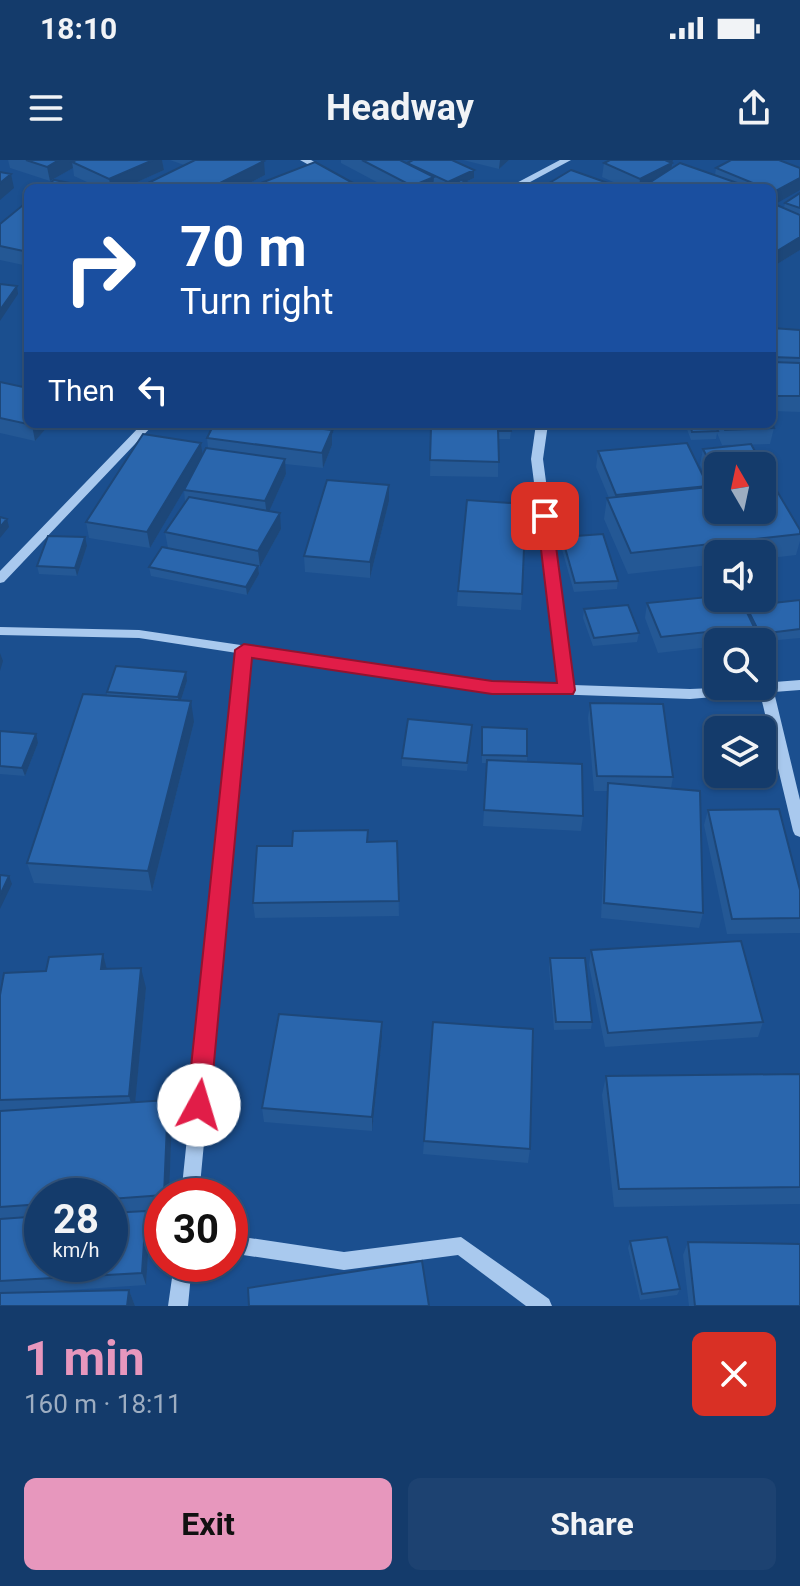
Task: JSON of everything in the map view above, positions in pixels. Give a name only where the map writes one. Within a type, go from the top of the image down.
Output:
[{"type":"street","points":[[304,160],[349,184]]},
{"type":"street","points":[[520,184],[567,160]]},
{"type":"street","points":[[0,579],[144,428]]},
{"type":"street","points":[[541,428],[537,459],[567,690]]},
{"type":"street","points":[[0,631],[139,634],[492,687],[704,693]]},
{"type":"street","points":[[192,1178],[244,650]]},
{"type":"street","points":[[776,687],[800,685]]},
{"type":"street","points":[[769,700],[800,831]]},
{"type":"street","points":[[248,1247],[344,1261],[461,1246],[542,1306]]},
{"type":"street","points":[[178,1306],[181,1282]]},
{"type":"building","points":[[26,160],[59,160],[47,167]]},
{"type":"building","points":[[153,160],[109,179],[72,162]]},
{"type":"building","points":[[195,160],[264,161],[218,184],[146,184]]},
{"type":"building","points":[[362,160],[400,160],[434,177],[408,184]]},
{"type":"building","points":[[413,160],[452,160],[474,170],[448,182],[407,163]]},
{"type":"building","points":[[610,160],[665,160],[672,163],[640,179],[604,163]]},
{"type":"building","points":[[731,160],[779,160],[800,168],[800,178],[776,191],[776,184],[755,184],[716,168]]},
{"type":"building","points":[[315,162],[355,184],[263,184]]},
{"type":"building","points":[[680,163],[740,184],[652,184],[649,183]]},
{"type":"building","points":[[571,170],[611,184],[548,184]]},
{"type":"building","points":[[0,172],[11,174],[0,183]]},
{"type":"building","points":[[54,180],[75,184],[49,184]]},
{"type":"building","points":[[800,193],[800,208],[785,203]]},
{"type":"building","points":[[24,204],[24,251],[0,246],[0,224]]},
{"type":"building","points":[[776,205],[800,215],[800,237],[777,251]]},
{"type":"building","points":[[0,284],[17,286],[0,310]]},
{"type":"building","points":[[776,328],[800,330],[800,358],[776,357]]},
{"type":"building","points":[[776,362],[800,363],[800,396],[776,396]]},
{"type":"building","points":[[0,382],[24,387],[24,423],[0,418]]},
{"type":"building","points":[[212,428],[332,430],[322,453],[207,438]]},
{"type":"building","points":[[431,428],[498,429],[499,462],[430,460]]},
{"type":"building","points":[[511,428],[511,431],[498,429],[448,429]]},
{"type":"building","points":[[691,428],[717,428],[718,431],[692,432]]},
{"type":"building","points":[[724,428],[774,428],[725,430]]},
{"type":"building","points":[[143,434],[201,443],[147,532],[86,522]]},
{"type":"building","points":[[687,443],[704,478],[704,486],[616,495],[598,451]]},
{"type":"building","points":[[751,444],[755,452],[704,452],[703,449]]},
{"type":"building","points":[[206,448],[285,459],[265,501],[184,490]]},
{"type":"building","points":[[327,480],[389,485],[370,562],[304,556]]},
{"type":"building","points":[[704,488],[704,524],[776,524],[776,489],[800,534],[747,540],[704,540],[704,545],[631,553],[607,498]]},
{"type":"building","points":[[189,497],[280,513],[258,551],[165,532]]},
{"type":"building","points":[[467,500],[526,504],[522,594],[458,591]]},
{"type":"building","points":[[603,534],[618,581],[575,583],[562,537]]},
{"type":"building","points":[[48,536],[85,537],[75,568],[37,566]]},
{"type":"building","points":[[162,547],[258,566],[246,587],[149,567]]},
{"type":"building","points":[[704,597],[704,612],[747,612],[754,627],[704,628],[704,632],[661,637],[647,603]]},
{"type":"building","points":[[800,600],[800,629],[776,632],[776,628],[757,628],[749,612],[776,612],[776,603]]},
{"type":"building","points":[[628,605],[639,633],[594,638],[584,609]]},
{"type":"building","points":[[116,666],[186,672],[178,697],[107,692]]},
{"type":"building","points":[[83,694],[191,701],[148,871],[27,863]]},
{"type":"building","points":[[590,703],[663,704],[673,777],[597,776]]},
{"type":"building","points":[[408,719],[472,725],[467,763],[402,758]]},
{"type":"building","points":[[482,727],[527,729],[527,756],[482,755]]},
{"type":"building","points":[[0,731],[36,734],[22,768],[0,766]]},
{"type":"building","points":[[487,760],[582,764],[583,816],[484,810]]},
{"type":"building","points":[[608,783],[700,791],[703,913],[604,903]]},
{"type":"building","points":[[779,809],[800,890],[800,918],[732,919],[708,810]]},
{"type":"building","points":[[368,830],[367,842],[397,841],[399,901],[253,903],[257,846],[292,846],[293,831]]},
{"type":"building","points":[[0,875],[9,876],[0,895]]},
{"type":"building","points":[[741,941],[763,1022],[608,1033],[591,950]]},
{"type":"building","points":[[103,954],[101,969],[141,968],[129,1096],[0,1100],[0,995],[4,973],[46,971],[49,957]]},
{"type":"building","points":[[550,958],[585,958],[592,1022],[556,1022]]},
{"type":"building","points":[[279,1014],[382,1022],[372,1117],[262,1108]]},
{"type":"building","points":[[433,1022],[533,1029],[530,1149],[424,1141]]},
{"type":"building","points":[[800,1074],[800,1187],[619,1189],[606,1076]]},
{"type":"building","points":[[168,1100],[165,1178],[144,1178],[144,1196],[128,1198],[128,1178],[24,1178],[24,1205],[0,1207],[0,1111]]},
{"type":"building","points":[[144,1211],[142,1273],[128,1274],[128,1212]]},
{"type":"building","points":[[24,1217],[24,1280],[0,1281],[0,1219]]},
{"type":"building","points":[[667,1237],[680,1289],[642,1294],[630,1241]]},
{"type":"building","points":[[688,1242],[800,1244],[800,1306],[695,1306]]},
{"type":"building","points":[[422,1261],[429,1306],[249,1306],[248,1288]]},
{"type":"building","points":[[129,1290],[127,1306],[0,1306],[0,1293]]},
{"type":"route","points":[[199,1105],[244,650],[492,687],[567,690],[545,516]]}]
